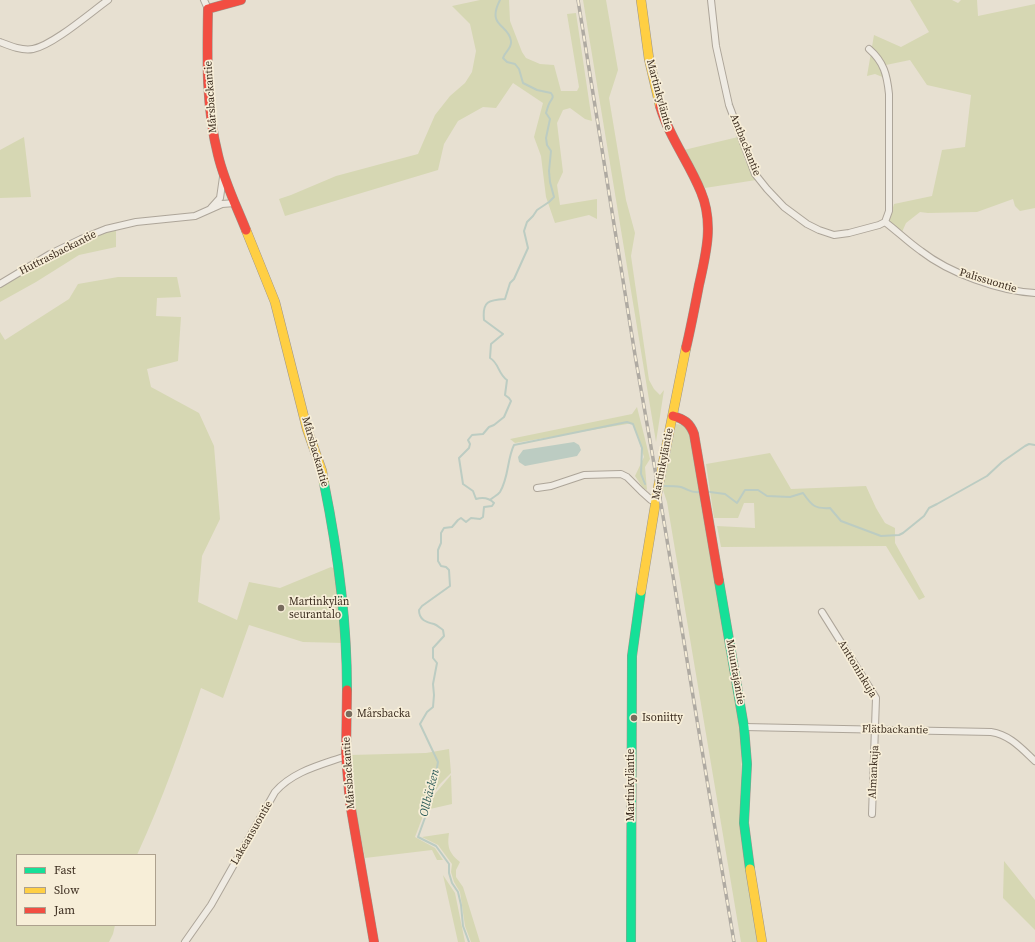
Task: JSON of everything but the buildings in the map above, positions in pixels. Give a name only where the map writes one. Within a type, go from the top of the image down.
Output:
[{"type":"street","points":[[0,42],[12,48],[32,49],[51,41],[108,0]]},
{"type":"street","name":"Mårsbackantie","points":[[241,0],[206,4],[210,118],[218,159],[223,174],[275,302],[307,429],[322,471],[332,520],[339,564],[347,650],[346,756],[350,803],[374,942]]},
{"type":"street","name":"Martinkyläntie","points":[[631,942],[632,656],[639,601],[656,501],[706,248],[708,219],[700,190],[670,134],[663,117],[655,88],[647,46],[641,0]]},
{"type":"street","name":"Antbackantie","points":[[711,0],[716,46],[729,105],[755,174],[766,190],[807,224],[834,235],[849,234],[866,230],[885,222]]},
{"type":"street","points":[[869,49],[883,65],[888,78],[889,211],[885,222]]},
{"type":"street","points":[[210,209],[220,198],[223,174]]},
{"type":"street","name":"Huttrasbackantie","points":[[0,284],[50,254],[106,229],[136,222],[195,216],[222,204],[235,203]]},
{"type":"street","name":"Palissuontie","points":[[885,222],[938,263],[963,275],[990,284],[1035,293]]},
{"type":"street","name":"Muuntajantie","points":[[673,416],[690,423],[695,438],[744,727],[746,764],[744,823],[762,942]]},
{"type":"street","points":[[537,488],[551,486],[584,475],[621,474],[627,477],[651,500],[656,501]]},
{"type":"street","name":"Anttoninkuja","points":[[822,612],[876,698],[876,730]]},
{"type":"street","name":"Flätbackantie","points":[[744,727],[991,732],[998,733],[1014,740],[1035,761]]},
{"type":"street","name":"Almankuja","points":[[872,814],[876,730]]},
{"type":"street","name":"Lakeansuontie","points":[[186,942],[211,905],[275,792],[283,783],[295,775],[346,756]]},
{"type":"green space","points":[[480,0],[509,0],[510,21],[522,52],[526,58],[540,64],[554,65],[561,91],[577,91],[579,87],[567,14],[576,13],[592,121],[585,119],[570,108],[563,110],[557,123],[563,172],[557,185],[560,205],[597,199],[597,219],[589,215],[555,223],[546,197],[541,156],[534,137],[543,103],[513,83],[496,108],[483,107],[458,121],[444,144],[438,170],[285,216],[279,199],[336,176],[418,154],[435,115],[450,96],[465,83],[472,72],[476,51],[470,24],[452,6]]},
{"type":"green space","points":[[583,0],[606,0],[618,70],[609,98],[626,200],[635,233],[631,256],[649,380],[654,389],[660,395],[664,390],[656,442]]},
{"type":"green space","points":[[910,0],[952,0],[958,3],[961,0],[977,0],[978,16],[1035,4],[1035,208],[1020,211],[1015,206],[1013,199],[977,212],[920,212],[906,223],[902,232],[892,225],[889,220],[894,204],[932,196],[942,150],[965,147],[971,95],[927,85],[910,60],[886,65],[883,68],[885,78],[875,74],[867,76],[874,35],[901,47],[929,32]]},
{"type":"green space","points":[[24,137],[31,197],[0,198],[0,150]]},
{"type":"green space","points":[[738,137],[745,160],[756,180],[705,188],[684,150]]},
{"type":"green space","points":[[116,228],[116,247],[79,255],[36,282],[0,302],[1,285],[83,241]]},
{"type":"green space","points":[[118,277],[177,277],[181,297],[157,298],[156,316],[181,317],[178,361],[147,369],[151,387],[199,413],[214,446],[220,519],[202,556],[198,602],[237,620],[249,582],[280,588],[331,567],[337,570],[344,643],[303,642],[249,625],[223,698],[201,688],[163,793],[137,854],[16,854],[16,926],[115,926],[109,942],[0,942],[0,332],[5,340],[69,299],[78,284]]},
{"type":"green space","points":[[637,407],[650,459],[645,467],[647,490],[643,488],[635,476],[644,457],[633,423],[515,443],[510,439],[632,414]]},
{"type":"green space","points":[[676,424],[682,425],[689,430],[742,740],[740,825],[758,942],[741,942],[667,502],[663,490]]},
{"type":"green space","points":[[770,453],[791,489],[866,486],[885,523],[895,528],[895,543],[925,597],[919,600],[886,546],[721,547],[717,526],[755,528],[754,503],[744,503],[738,518],[714,518],[706,464]]},
{"type":"green space","points":[[449,749],[451,773],[440,784],[429,800],[415,837],[435,848],[443,860],[437,860],[432,850],[365,858],[353,797],[350,755],[426,753]]},
{"type":"green space","points":[[451,775],[452,804],[430,809],[434,795]]},
{"type":"green space","points":[[449,833],[448,842],[451,853],[460,862],[456,870],[456,877],[463,887],[480,942],[471,942],[465,926],[460,892],[454,882],[451,872],[452,864],[438,845],[422,837]]},
{"type":"green space","points":[[1004,861],[1035,900],[1035,930],[1003,898]]},
{"type":"green space","points":[[443,875],[455,893],[465,942],[458,942]]},
{"type":"shaded area","points":[[574,442],[579,445],[581,450],[577,456],[525,466],[519,462],[518,457],[523,450]]},
{"type":"waterway","name":"Ollbäcken","points":[[469,942],[463,926],[458,892],[452,883],[449,873],[449,864],[436,846],[418,837],[431,801],[438,762],[420,724],[427,712],[433,707],[433,684],[437,663],[433,658],[433,648],[444,636],[443,630],[422,618],[419,610],[422,606],[450,586],[449,570],[446,567],[441,566],[438,561],[441,533],[444,528],[452,527],[461,518],[466,522],[471,518],[480,519],[483,517],[484,507],[492,506],[494,503],[486,498],[476,499],[473,491],[463,484],[459,458],[469,448],[470,444],[468,440],[472,435],[483,434],[489,427],[504,417],[511,401],[505,395],[507,380],[490,358],[491,344],[503,334],[484,320],[484,309],[491,301],[505,299],[510,283],[514,279],[528,248],[524,231],[527,222],[537,210],[554,197],[549,171],[551,151],[547,145],[546,138],[550,119],[546,113],[553,96],[551,93],[537,90],[523,83],[519,69],[515,64],[507,62],[503,58],[511,44],[511,41],[509,35],[497,20],[496,9],[500,0]]},
{"type":"waterway","points":[[490,500],[499,493],[503,486],[514,445],[627,422],[633,424],[642,448],[641,474],[645,484]]},
{"type":"waterway","points":[[710,492],[725,494],[737,503],[745,490],[758,490],[767,496],[790,497],[803,493],[814,506],[830,508],[841,521],[881,536],[899,535],[924,516],[929,508],[987,476],[1002,462],[1025,446],[1029,444],[1035,445]]},
{"type":"waterway","points":[[664,486],[675,486],[692,492],[700,492]]},
{"type":"railway","points":[[578,0],[635,355],[734,942]]},
{"type":"traffic: fast","points":[[324,483],[334,534],[341,586],[347,664],[347,690]]},
{"type":"traffic: fast","points":[[719,581],[744,727],[747,764],[744,823],[750,869]]},
{"type":"traffic: fast","points":[[631,942],[632,656],[641,591]]},
{"type":"traffic: slow","points":[[641,0],[649,59],[660,106]]},
{"type":"traffic: slow","points":[[246,230],[275,302],[307,429],[322,471],[324,483]]},
{"type":"traffic: slow","points":[[641,591],[658,488],[686,348]]},
{"type":"traffic: slow","points":[[750,869],[762,942]]},
{"type":"traffic: jam","points":[[241,0],[208,9],[208,83],[211,119],[218,155],[227,184],[246,230]]},
{"type":"traffic: jam","points":[[660,106],[674,139],[701,192],[707,215],[708,238],[686,348]]},
{"type":"traffic: jam","points":[[673,416],[686,422],[691,427],[694,434],[719,581]]},
{"type":"traffic: jam","points":[[347,690],[346,756],[350,803],[374,942]]},
{"type":"place","name":"Martinkylän seurantalo","points":[[281,608]]},
{"type":"place","name":"Mårsbacka","points":[[349,714]]},
{"type":"place","name":"Isoniitty","points":[[634,718]]}]
